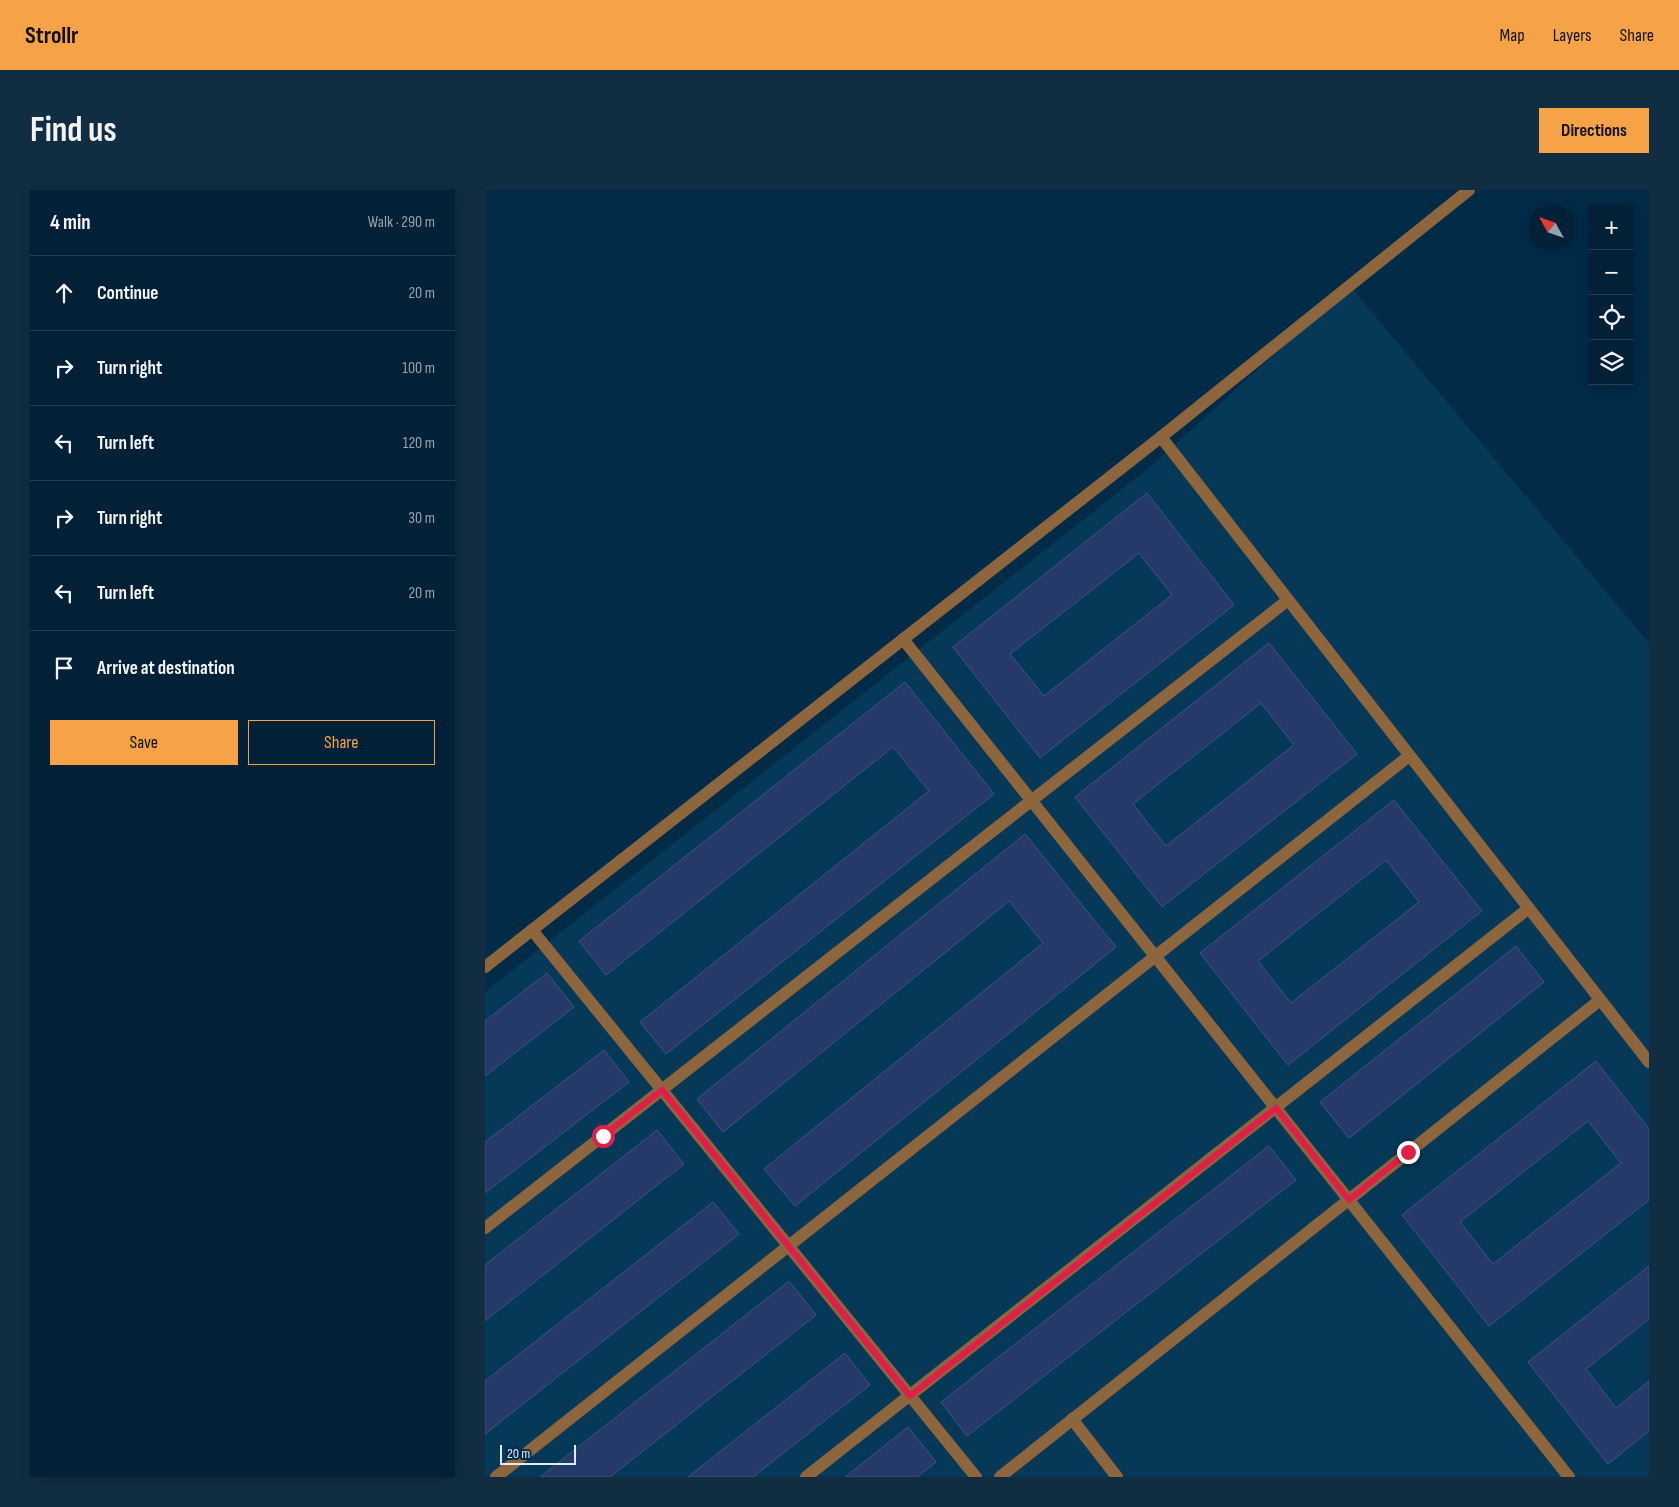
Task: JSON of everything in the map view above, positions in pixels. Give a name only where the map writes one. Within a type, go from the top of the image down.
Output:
[{"type":"street","points":[[485,967],[1161,437],[1469,190]]},
{"type":"street","points":[[1161,437],[1649,1062]]},
{"type":"street","points":[[485,1228],[1288,600]]},
{"type":"street","points":[[903,639],[1569,1477]]},
{"type":"street","points":[[496,1477],[1409,756]]},
{"type":"street","points":[[807,1477],[1529,908]]},
{"type":"street","points":[[533,930],[976,1477]]},
{"type":"street","points":[[1000,1477],[1600,1000]]},
{"type":"street","points":[[1072,1419],[1117,1477]]},
{"type":"shaded area","points":[[1350,286],[1649,643],[1649,1477],[485,1477],[485,992],[1150,467]]},
{"type":"building","points":[[1147,493],[1234,605],[1040,758],[953,647]],"holes":[[[1139,553],[1172,595],[1044,696],[1010,654]]]},
{"type":"building","points":[[1269,643],[1357,754],[1162,907],[1075,797]],"holes":[[[1261,703],[1294,745],[1166,846],[1133,804]]]},
{"type":"building","points":[[905,682],[994,794],[666,1054],[640,1022],[929,791],[893,747],[606,975],[579,941]]},
{"type":"building","points":[[1394,800],[1482,911],[1288,1065],[1200,953]],"holes":[[[1386,860],[1419,902],[1291,1003],[1258,961]]]},
{"type":"building","points":[[1025,834],[1116,947],[795,1206],[764,1169],[1043,943],[1009,901],[723,1132],[697,1099]]},
{"type":"building","points":[[1516,946],[1544,982],[1349,1138],[1320,1102]]},
{"type":"building","points":[[547,973],[574,1007],[485,1076],[485,1021]]},
{"type":"building","points":[[604,1050],[629,1082],[485,1193],[485,1142]]},
{"type":"building","points":[[1596,1061],[1649,1129],[1649,1200],[1489,1326],[1402,1215]],"holes":[[[1588,1121],[1621,1163],[1493,1264],[1460,1222]]]},
{"type":"building","points":[[657,1130],[684,1164],[485,1321],[485,1265]]},
{"type":"building","points":[[1269,1146],[1296,1180],[967,1436],[941,1402]]},
{"type":"building","points":[[713,1202],[739,1234],[485,1434],[485,1381]]},
{"type":"building","points":[[1649,1266],[1649,1319],[1586,1369],[1616,1408],[1649,1381],[1649,1431],[1608,1464],[1528,1362]]},
{"type":"building","points":[[789,1281],[816,1315],[610,1477],[540,1477]]},
{"type":"building","points":[[845,1353],[870,1385],[753,1477],[688,1477]]},
{"type":"building","points":[[908,1427],[936,1462],[917,1477],[845,1477]]},
{"type":"route","points":[[603,1136],[662,1090],[910,1396],[1276,1108],[1349,1200],[1408,1152]]}]
